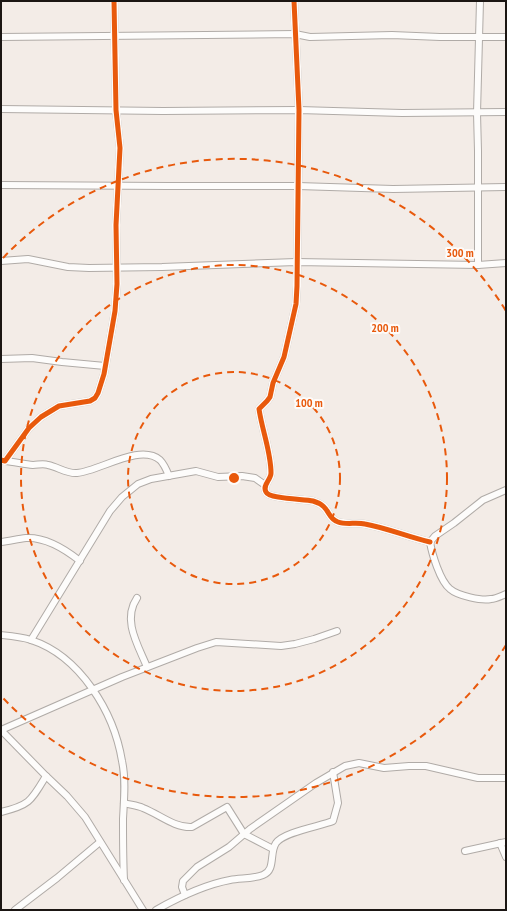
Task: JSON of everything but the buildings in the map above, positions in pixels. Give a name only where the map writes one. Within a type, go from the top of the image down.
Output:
[{"type":"street","points":[[3,461],[29,428],[41,417],[59,406],[95,398],[98,393],[106,366],[115,311],[117,185],[120,148],[116,110],[114,1]]},
{"type":"street","points":[[294,1],[299,110],[296,304],[284,357],[273,384],[270,397],[259,409],[271,473],[265,485],[265,491],[272,497],[302,499],[321,504],[326,508],[331,518],[337,522],[363,523],[430,542]]},
{"type":"street","points":[[478,265],[477,113],[480,1]]},
{"type":"street","points":[[1,37],[295,34],[310,37],[392,35],[440,37],[506,36]]},
{"type":"street","points":[[1,109],[163,111],[299,110],[402,113],[506,112]]},
{"type":"street","points":[[1,185],[298,186],[393,189],[506,187]]},
{"type":"street","points":[[1,261],[28,259],[68,267],[89,268],[296,262],[478,265],[506,263]]},
{"type":"street","points":[[1,359],[32,358],[106,366]]},
{"type":"street","points":[[3,461],[32,465],[47,464],[67,472],[77,473],[141,454],[151,456],[159,460],[169,476]]},
{"type":"street","points":[[31,640],[104,520],[122,497],[138,484],[151,479],[196,471],[218,477],[242,476],[254,478],[265,485]]},
{"type":"street","points":[[430,542],[435,536],[483,500],[506,490]]},
{"type":"street","points":[[1,542],[26,538],[38,539],[51,543],[70,553],[80,561]]},
{"type":"street","points":[[430,542],[443,580],[450,590],[462,595],[481,599],[492,599],[506,594]]},
{"type":"street","points":[[137,598],[131,611],[130,621],[147,667]]},
{"type":"street","points":[[143,910],[85,817],[67,796],[1,730],[147,667],[216,642],[281,646],[314,639],[337,631]]},
{"type":"street","points":[[1,635],[31,640],[49,648],[68,660],[82,676],[107,713],[120,747],[123,762],[124,880]]},
{"type":"street","points":[[185,895],[182,887],[183,881],[190,873],[229,847],[244,834],[345,766],[359,763],[384,768],[426,766],[478,778],[506,778]]},
{"type":"street","points":[[156,910],[185,895],[210,885],[230,880],[263,875],[269,872],[271,868],[273,849],[277,841],[333,821],[338,803],[334,772]]},
{"type":"street","points":[[1,812],[25,805],[33,798],[46,776]]},
{"type":"street","points":[[124,803],[142,807],[167,820],[187,828],[192,827],[226,807],[244,834],[273,849]]},
{"type":"street","points":[[15,910],[57,878],[100,842]]},
{"type":"street","points":[[465,851],[503,843],[506,857]]},
{"type":"cycle path","points":[[1,460],[5,461],[29,428],[41,417],[59,406],[90,401],[95,398],[104,374],[115,311],[117,284],[116,225],[120,148],[116,110],[114,1]]},
{"type":"cycle path","points":[[294,1],[299,110],[296,304],[284,357],[273,383],[270,397],[259,409],[271,465],[271,476],[265,489],[266,492],[273,496],[319,503],[326,509],[332,518],[338,522],[362,523],[430,542]]}]
